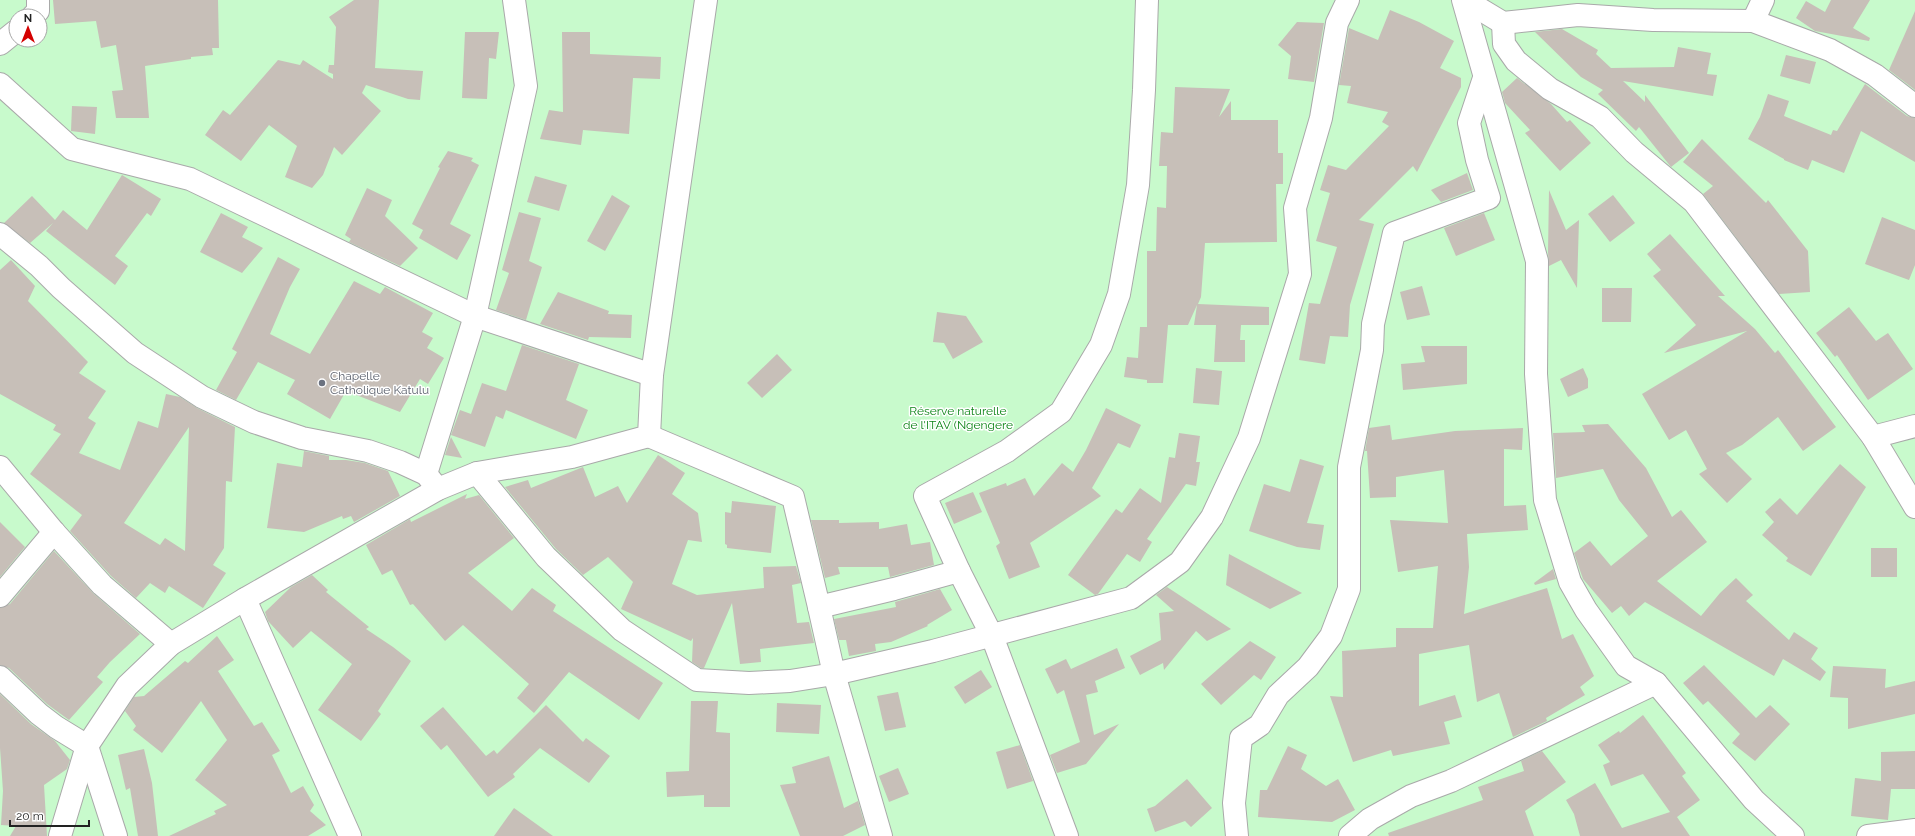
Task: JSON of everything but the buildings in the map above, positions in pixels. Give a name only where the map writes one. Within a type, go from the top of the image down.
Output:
[{"type":"street","points":[[432,482],[475,316],[526,86],[514,0]]},
{"type":"street","points":[[649,436],[652,375],[706,0]]},
{"type":"street","points":[[1068,836],[992,636],[959,571],[925,496],[1007,451],[1061,412],[1101,345],[1119,294],[1138,184],[1144,90],[1147,0]]},
{"type":"street","points":[[477,473],[546,557],[622,630],[697,680],[749,684],[790,681],[834,674],[992,636],[1131,598],[1180,562],[1212,517],[1249,438],[1300,274],[1295,208],[1321,118],[1337,23],[1348,0]]},
{"type":"street","points":[[1464,0],[1503,23],[1578,15],[1653,20],[1753,21],[1830,50],[1875,75],[1915,106]]},
{"type":"street","points":[[1464,0],[1484,78],[1537,261],[1536,374],[1545,500],[1570,582],[1586,610],[1626,666],[1656,683],[1754,800],[1789,835]]},
{"type":"street","points":[[1753,21],[1763,0]]},
{"type":"street","points":[[1503,23],[1504,44],[1516,60],[1550,89],[1600,118],[1634,152],[1694,202],[1873,437],[1915,507]]},
{"type":"street","points":[[0,44],[8,37]]},
{"type":"street","points":[[1237,836],[1234,803],[1241,738],[1260,725],[1278,695],[1308,667],[1331,636],[1349,589],[1349,467],[1372,350],[1373,324],[1394,233],[1489,198],[1477,160],[1469,123],[1484,78]]},
{"type":"street","points":[[0,84],[72,149],[190,179],[475,316],[652,375]]},
{"type":"street","points":[[0,234],[39,266],[61,288],[134,353],[202,397],[254,422],[302,438],[368,451],[400,462],[432,482]]},
{"type":"street","points":[[1873,437],[1915,426]]},
{"type":"street","points":[[60,836],[87,746],[128,686],[171,644],[432,482],[572,457],[649,436],[793,497],[834,674],[881,836]]},
{"type":"street","points":[[0,467],[54,532],[102,585],[171,644]]},
{"type":"street","points":[[0,596],[54,532]]},
{"type":"street","points":[[819,607],[894,589],[959,571]]},
{"type":"street","points":[[245,599],[350,836]]},
{"type":"street","points":[[0,677],[39,714],[56,727],[87,746],[116,836]]},
{"type":"street","points":[[1350,836],[1370,819],[1411,796],[1451,781],[1656,683]]},
{"type":"street","points":[[1868,836],[1915,830]]},
{"type":"green space","name":"Réserve naturelle de l'ITAV (Ngengere","points":[[0,0],[1915,0],[1915,836],[0,836]]},
{"type":"place","name":"Chapelle Catholique Katulu","points":[[322,383]]}]
